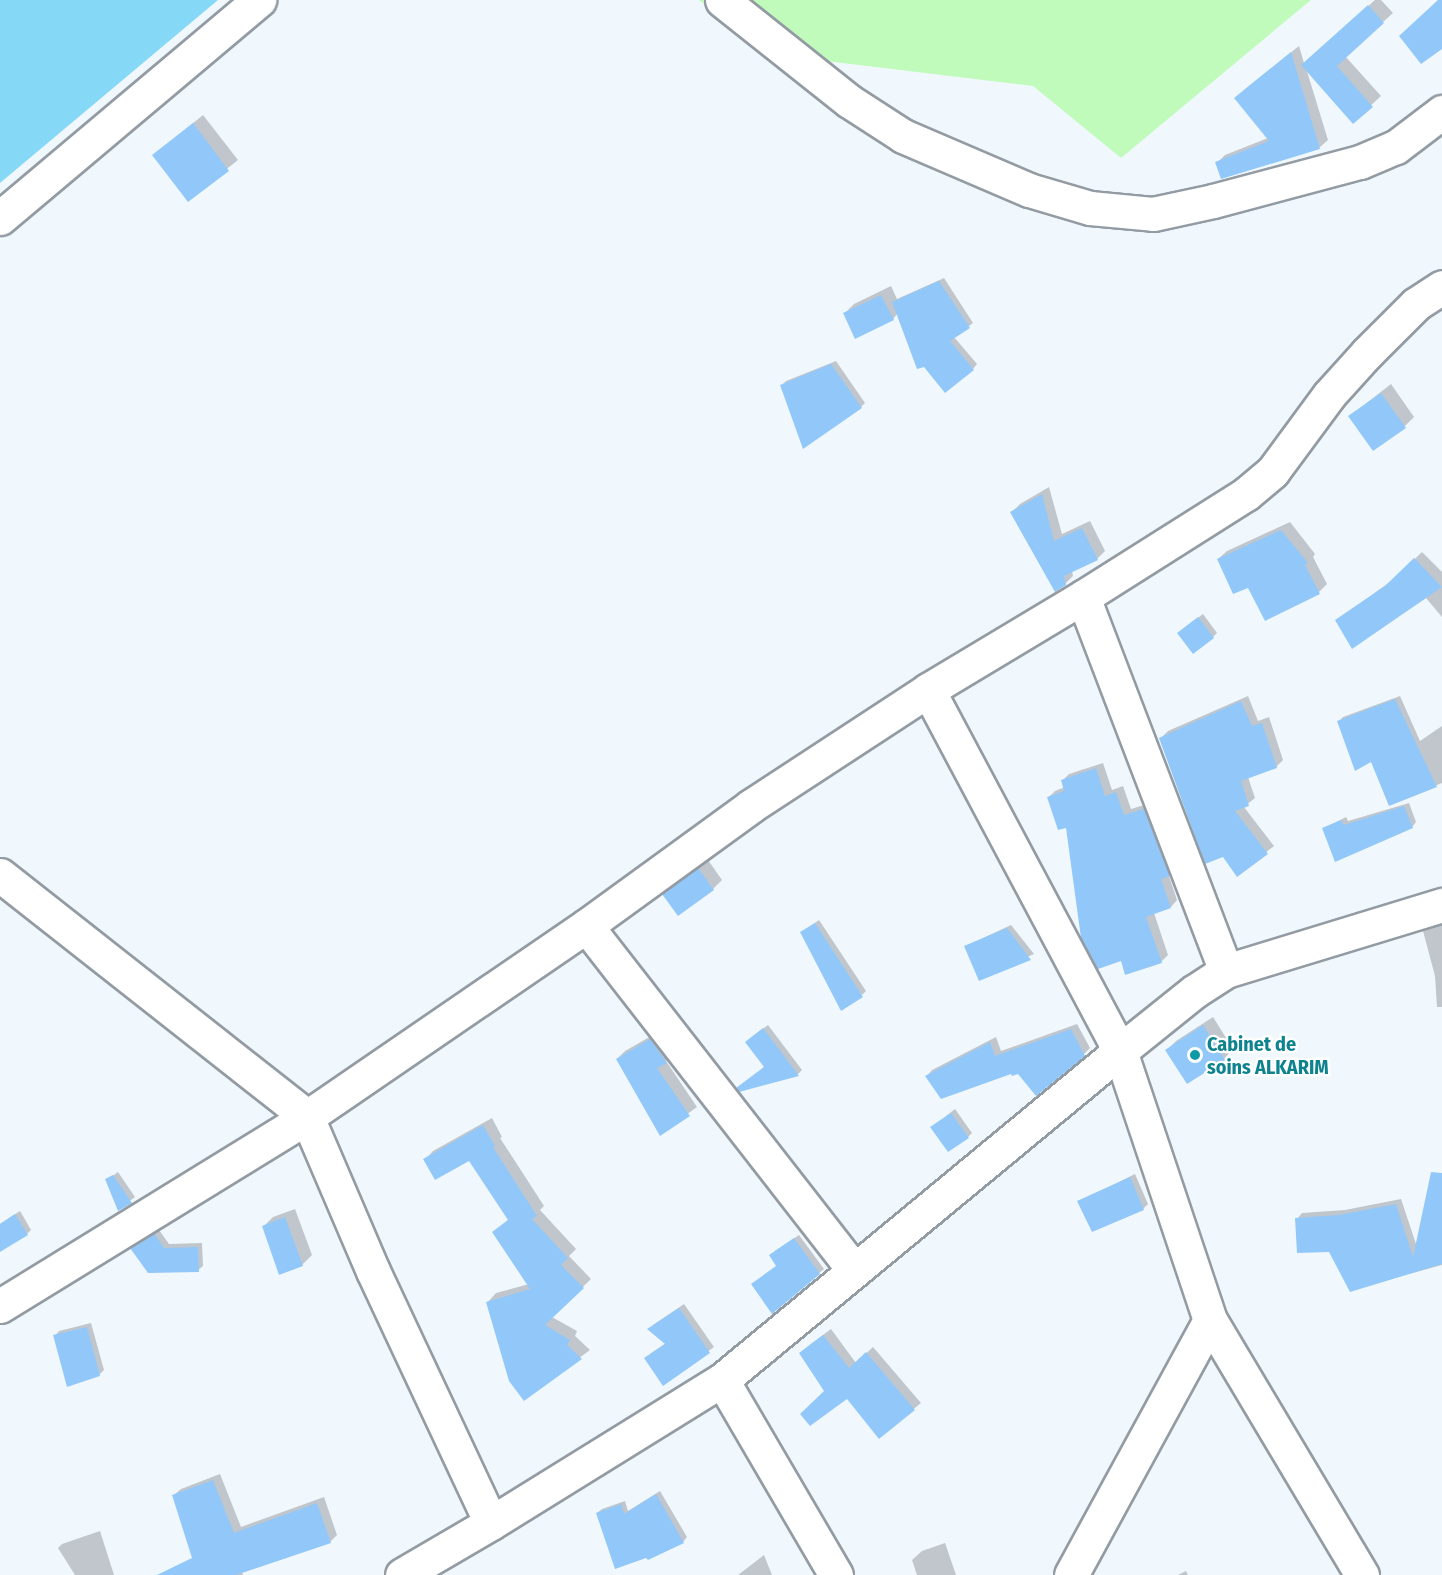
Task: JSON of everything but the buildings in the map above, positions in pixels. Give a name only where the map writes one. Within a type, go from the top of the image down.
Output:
[{"type":"street","points":[[0,219],[259,0]]},
{"type":"street","points":[[722,0],[849,101],[903,136],[1029,190],[1090,208],[1153,214],[1213,201],[1360,162],[1437,127]]},
{"type":"street","points":[[0,1306],[307,1117],[586,926],[751,806],[928,690],[1083,597],[1246,494],[1273,471],[1329,395],[1367,353],[1416,304],[1442,287]]},
{"type":"street","points":[[1083,597],[1226,971]]},
{"type":"street","points":[[928,690],[1120,1051],[1210,1320],[1362,1575]]},
{"type":"street","points":[[0,875],[307,1117],[373,1271],[491,1523]]},
{"type":"street","points":[[402,1575],[491,1523],[722,1380],[1120,1051],[1195,991],[1226,971],[1442,905]]},
{"type":"street","points":[[586,926],[854,1270]]},
{"type":"street","points":[[1071,1575],[1210,1320]]},
{"type":"street","points":[[722,1380],[837,1575]]},
{"type":"green space","points":[[699,0],[1311,0],[1121,158],[1033,86],[768,54]]},
{"type":"water","points":[[0,0],[218,0],[0,183]]},
{"type":"place","name":"Cabinet de soins ALKARIM","points":[[1195,1055]]}]
